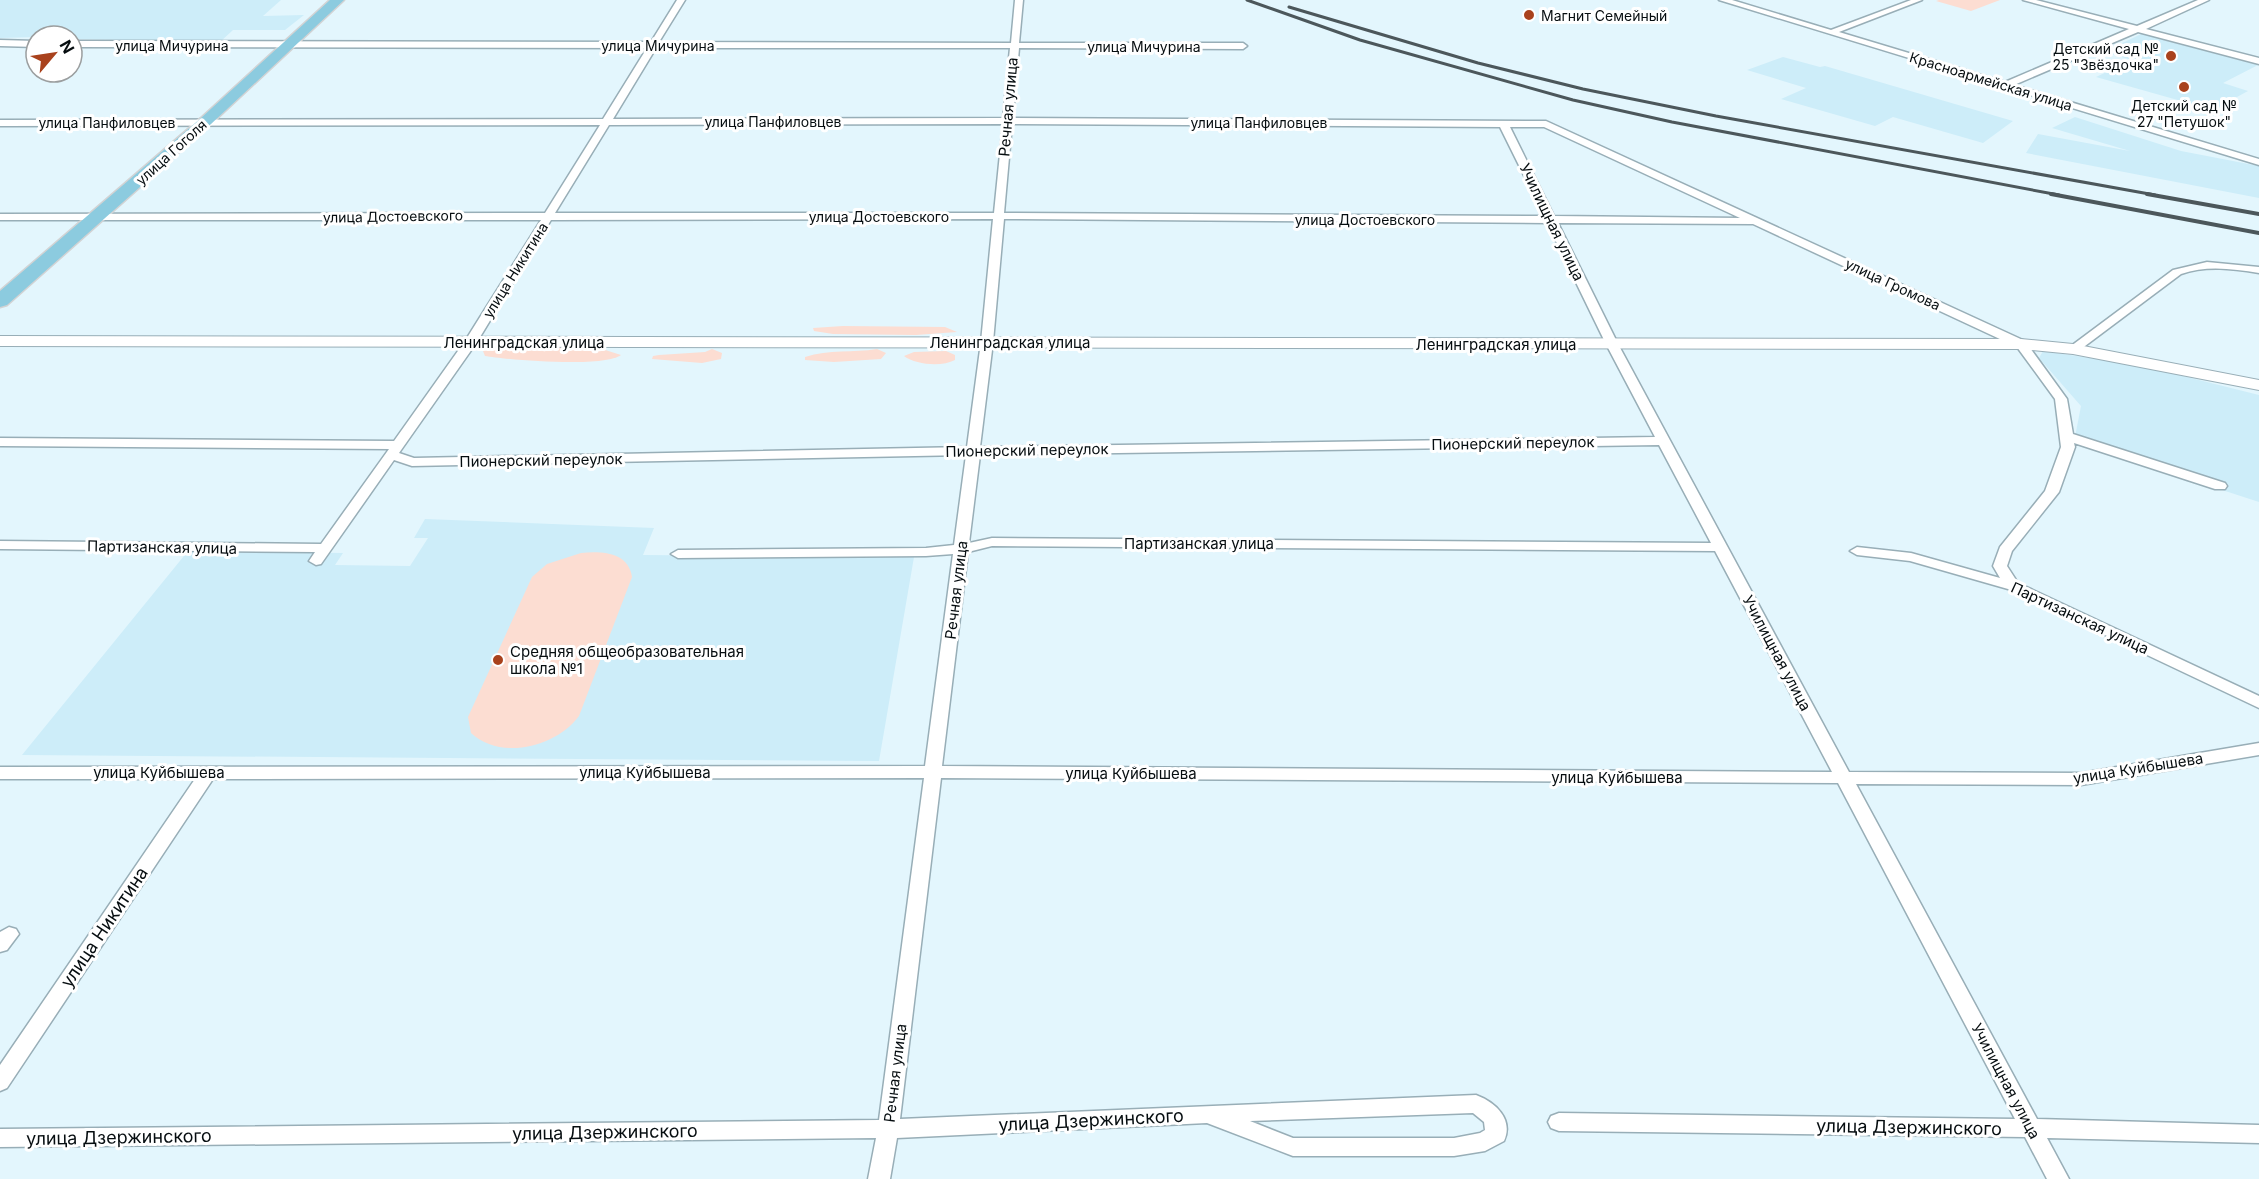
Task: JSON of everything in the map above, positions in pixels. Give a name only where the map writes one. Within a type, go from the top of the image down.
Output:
[{"type":"main road","name":"улица Гоголя","points":[[0,301],[206,121],[338,0]]},
{"type":"street","name":"улица Никитина","points":[[316,561],[471,342],[681,0]]},
{"type":"street","name":"Речная улица","points":[[879,1179],[888,1129],[987,342],[1019,0]]},
{"type":"street","name":"Красноармейская улица","points":[[1723,0],[2259,162]]},
{"type":"street","points":[[1830,33],[1918,0]]},
{"type":"street","points":[[2027,0],[2259,62]]},
{"type":"street","points":[[2005,86],[2205,0]]},
{"type":"street","points":[[0,44],[24,44]]},
{"type":"street","points":[[0,52],[11,44]]},
{"type":"street","name":"улица Мичурина","points":[[84,44],[1243,46]]},
{"type":"street","name":"улица Панфиловцев","points":[[0,123],[1007,121],[1546,124]]},
{"type":"street","name":"Училищная улица","points":[[1503,123],[1612,344],[2058,1179]]},
{"type":"street","name":"улица Громова","points":[[1546,124],[2021,344],[2073,349],[2259,385]]},
{"type":"street","name":"улица Достоевского","points":[[0,217],[999,216],[1757,221]]},
{"type":"street","points":[[2073,349],[2177,272],[2190,267],[2212,265],[2259,270]]},
{"type":"street","name":"Ленинградская улица","points":[[0,341],[2021,344]]},
{"type":"street","points":[[2013,586],[2000,566],[2005,550],[2052,492],[2068,447],[2061,399],[2021,344]]},
{"type":"street","points":[[2067,436],[2220,486]]},
{"type":"street","name":"Пионерский переулок","points":[[0,442],[394,450],[412,462],[1664,441]]},
{"type":"street","name":"Партизанская улица","points":[[678,554],[926,552],[961,549],[992,542],[1721,547]]},
{"type":"street","name":"Партизанская улица","points":[[0,545],[325,548]]},
{"type":"street","name":"Партизанская улица","points":[[1857,550],[1911,557],[2013,586],[2259,703]]},
{"type":"street","name":"улица Куйбышева","points":[[0,773],[933,772],[2080,780],[2259,749]]},
{"type":"street","name":"улица Никитина","points":[[0,1082],[209,771]]},
{"type":"street","name":"улица Дзержинского","points":[[0,1138],[888,1129],[1299,1110],[1476,1104],[1493,1114],[1497,1122],[1496,1134],[1485,1142],[1454,1147],[1293,1147],[1209,1115]]},
{"type":"street","name":"улица Дзержинского","points":[[1559,1122],[2031,1128],[2259,1134]]},
{"type":"shaded area","points":[[0,0],[281,0],[263,16],[304,15],[285,30],[233,30],[220,42],[84,39],[84,24],[24,24],[24,37],[0,38]]},
{"type":"shaded area","points":[[2000,0],[1971,11],[1936,1]]},
{"type":"shaded area","points":[[2141,34],[2258,65],[2223,83],[2248,91],[2213,110],[2096,77],[2132,60],[2104,52]]},
{"type":"shaded area","points":[[1783,57],[1820,67],[1825,66],[2013,121],[1983,143],[1893,117],[1875,126],[1781,99],[1806,88],[1747,70]]},
{"type":"shaded area","points":[[2075,117],[2181,151],[2259,166],[2259,198],[2026,153],[2038,134],[2130,151],[2052,128]]},
{"type":"shaded area","points":[[945,327],[957,332],[916,335],[833,334],[814,331],[813,328]]},
{"type":"shaded area","points":[[492,346],[599,348],[621,355],[611,359],[577,362],[534,361],[485,356],[483,351]]},
{"type":"shaded area","points":[[712,349],[722,353],[721,359],[702,363],[652,359],[653,356],[659,355],[705,352]]},
{"type":"shaded area","points":[[877,349],[886,353],[881,359],[834,362],[805,360],[805,357],[823,353]]},
{"type":"shaded area","points":[[946,351],[955,355],[955,360],[943,364],[929,364],[904,356],[914,352]]},
{"type":"shaded area","points":[[2043,351],[2143,366],[2259,395],[2259,502],[2096,449],[2075,437],[2081,406],[2039,358]]},
{"type":"shaded area","name":"Средняя общеобразовательная школа №1","points":[[425,519],[654,528],[643,555],[914,557],[879,761],[22,755],[188,551],[343,553],[335,565],[410,566],[428,538],[414,538]]},
{"type":"shaded area","points":[[581,553],[605,553],[620,558],[630,569],[632,577],[579,716],[557,736],[528,747],[497,747],[483,742],[471,733],[468,717],[532,577],[547,564]]},
{"type":"railway","points":[[1247,0],[1360,40],[1573,100],[1672,122],[2059,195]]},
{"type":"railway","points":[[1289,7],[1478,63],[1583,89],[1716,116],[2155,195]]},
{"type":"railway","points":[[2051,194],[2259,233]]},
{"type":"railway","points":[[2147,194],[2259,214]]},
{"type":"place","name":"Магнит Семейный","points":[[1529,15]]},
{"type":"place","name":"Детский сад № 25 \"Звёздочка\"","points":[[2171,56]]},
{"type":"place","name":"Детский сад № 27 \"Петушок\"","points":[[2184,87]]},
{"type":"place","name":"Средняя общеобразовательная школа №1","points":[[498,660]]}]
